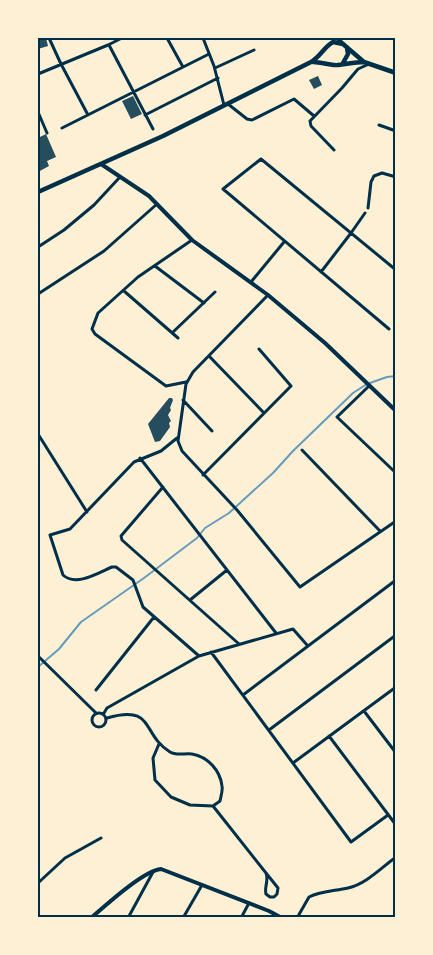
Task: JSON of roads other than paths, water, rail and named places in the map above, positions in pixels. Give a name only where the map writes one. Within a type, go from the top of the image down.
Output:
[{"type":"main road","points":[[38,192],[163,136],[311,62],[319,57],[329,44],[336,42],[345,45],[367,63]]},
{"type":"main road","points":[[342,64],[345,62],[348,54],[345,45]]},
{"type":"main road","points":[[325,50],[325,56],[330,64]]},
{"type":"main road","points":[[311,62],[322,62],[336,66],[351,62],[367,63],[396,73]]},
{"type":"street","points":[[49,38],[88,115]]},
{"type":"street","points":[[38,74],[122,38]]},
{"type":"street","points":[[167,38],[183,67]]},
{"type":"street","points":[[203,38],[215,68],[226,105],[247,119],[252,120],[294,99],[314,116]]},
{"type":"street","points":[[329,44],[330,38]]},
{"type":"street","points":[[337,38],[345,45]]},
{"type":"street","points":[[109,45],[153,130]]},
{"type":"street","points":[[215,68],[254,50]]},
{"type":"street","points":[[62,128],[209,54]]},
{"type":"street","points":[[351,62],[358,69]]},
{"type":"street","points":[[334,150],[310,126],[310,120],[358,69],[367,63]]},
{"type":"street","points":[[145,115],[218,78]]},
{"type":"street","points":[[38,112],[47,133]]},
{"type":"street","points":[[379,125],[396,130]]},
{"type":"street","points":[[390,329],[223,190],[261,159],[396,270]]},
{"type":"street","points":[[101,164],[149,196],[192,240],[268,295],[325,343],[396,411]]},
{"type":"street","points":[[368,208],[371,182],[374,176],[382,173],[396,177]]},
{"type":"street","points":[[38,247],[64,230],[94,205],[120,177]]},
{"type":"street","points":[[38,294],[104,251],[157,204]]},
{"type":"street","points":[[320,272],[365,212]]},
{"type":"street","points":[[187,382],[166,386],[96,334],[92,329],[98,313],[138,277],[192,240]]},
{"type":"street","points":[[251,282],[284,242]]},
{"type":"street","points":[[155,266],[204,303]]},
{"type":"street","points":[[124,291],[178,338]]},
{"type":"street","points":[[172,333],[215,292]]},
{"type":"street","points":[[268,295],[193,372],[187,382],[177,440],[182,451],[237,510],[300,587],[396,521]]},
{"type":"street","points":[[203,475],[290,386],[259,349]]},
{"type":"street","points":[[208,356],[264,413]]},
{"type":"street","points":[[369,386],[337,417],[396,473]]},
{"type":"street","points":[[183,400],[212,430]]},
{"type":"street","points":[[38,434],[87,512]]},
{"type":"street","points":[[177,440],[162,451],[140,458],[134,462],[70,529],[50,535],[64,575],[68,580],[77,581],[112,567],[116,568],[133,580],[143,607],[198,656]]},
{"type":"street","points":[[302,450],[380,532]]},
{"type":"street","points":[[140,458],[277,634]]},
{"type":"street","points":[[162,487],[121,536],[122,540],[240,644]]},
{"type":"street","points":[[190,600],[227,570]]},
{"type":"street","points":[[243,695],[307,645],[396,580]]},
{"type":"street","points":[[96,690],[154,616]]},
{"type":"street","points":[[104,713],[107,708],[198,656],[293,629],[307,645]]},
{"type":"street","points":[[268,730],[396,635]]},
{"type":"street","points":[[211,652],[351,842],[388,815]]},
{"type":"street","points":[[38,656],[96,713],[104,713]]},
{"type":"street","points":[[293,763],[396,687]]},
{"type":"street","points":[[364,711],[396,753]]},
{"type":"street","points":[[96,713],[91,719],[92,724],[102,727],[106,723],[107,718],[104,713]]},
{"type":"street","points":[[107,718],[116,715],[136,715],[142,718],[159,744],[172,754],[192,754],[206,759],[217,771],[222,786],[220,801],[213,806],[190,805],[171,797],[155,780],[153,758],[159,744]]},
{"type":"street","points":[[329,736],[396,825]]},
{"type":"street","points":[[213,806],[278,888],[277,894],[270,898],[266,894],[266,873]]},
{"type":"street","points":[[38,883],[65,858],[101,838]]},
{"type":"street","points":[[297,918],[309,897],[324,892],[350,888],[365,880],[396,857]]},
{"type":"street","points":[[91,918],[153,871],[165,870],[282,918]]},
{"type":"street","points":[[128,918],[153,871]]},
{"type":"street","points":[[183,918],[202,885]]},
{"type":"street","points":[[241,918],[249,903]]},
{"type":"waterway","points":[[38,667],[59,649],[81,622],[197,538],[205,528],[229,513],[273,473],[353,393],[367,384],[396,376]]}]
